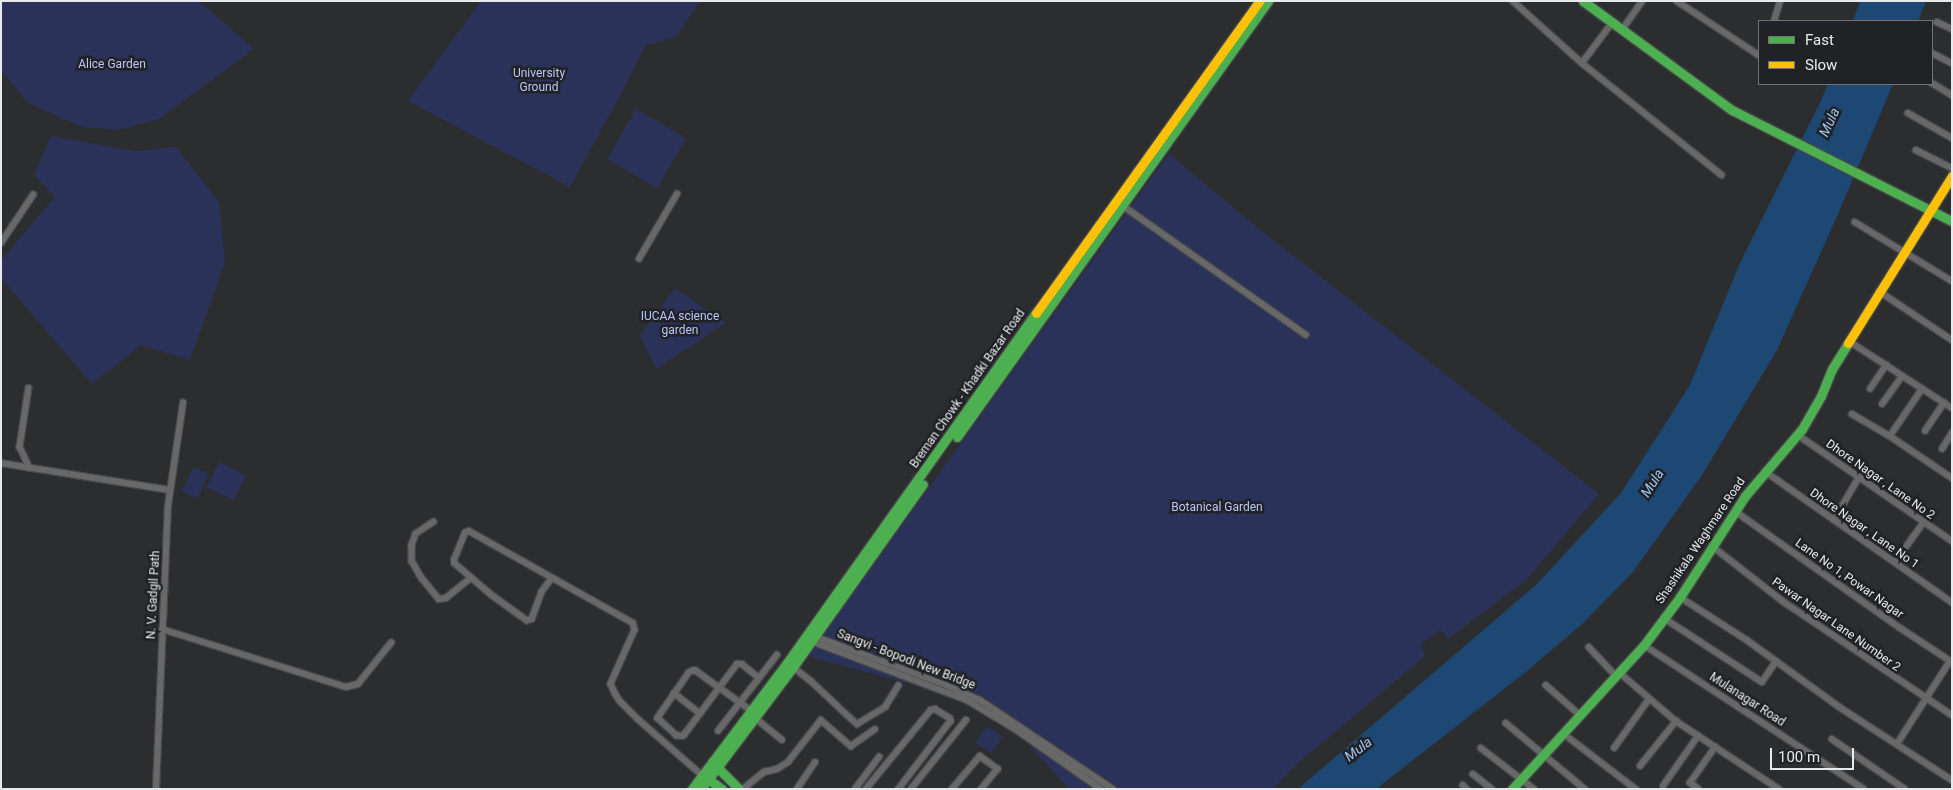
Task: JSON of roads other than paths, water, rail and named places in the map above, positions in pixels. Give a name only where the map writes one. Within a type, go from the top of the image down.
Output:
[{"type":"main road","name":"Breman Chowk - Khadki Bazar Road","points":[[790,665],[813,639],[1259,1]]},
{"type":"main road","name":"Breman Chowk - Khadki Bazar Road","points":[[700,789],[705,777],[714,764],[790,665],[1268,1]]},
{"type":"main road","points":[[1583,1],[1713,98],[1747,118],[1952,221]]},
{"type":"main road","name":"Shashikala Waghmare Road","points":[[1512,789],[1644,645],[1680,597],[1735,511],[1798,435],[1812,414],[1832,369],[1952,176]]},
{"type":"main road","points":[[714,764],[741,789]]},
{"type":"main road","name":"Breman Chowk - Khadki Bazar Road","points":[[692,789],[705,777]]},
{"type":"main road","points":[[705,777],[722,789]]},
{"type":"street","points":[[1513,1],[1582,62],[1722,175]]},
{"type":"street","points":[[1622,30],[1642,1]]},
{"type":"street","points":[[1677,1],[1758,54]]},
{"type":"street","points":[[1774,20],[1780,1]]},
{"type":"street","points":[[1937,22],[1952,29]]},
{"type":"street","points":[[1582,62],[1612,23]]},
{"type":"street","points":[[1933,54],[1952,63]]},
{"type":"street","points":[[1933,84],[1952,95]]},
{"type":"street","points":[[1908,113],[1952,138]]},
{"type":"street","points":[[1916,150],[1952,168]]},
{"type":"street","points":[[639,259],[678,194]]},
{"type":"street","points":[[1,243],[33,195]]},
{"type":"street","points":[[1122,205],[1306,335]]},
{"type":"street","points":[[1855,222],[1952,281]]},
{"type":"street","points":[[1879,291],[1952,340]]},
{"type":"street","points":[[1849,341],[1952,408]]},
{"type":"street","points":[[1870,390],[1886,365]]},
{"type":"street","points":[[1882,404],[1902,376]]},
{"type":"street","points":[[28,388],[20,447],[30,468]]},
{"type":"street","points":[[1890,436],[1922,389]]},
{"type":"street","name":"N. V. Gadgil Path","points":[[156,789],[170,490],[183,403]]},
{"type":"street","points":[[1925,431],[1944,403]]},
{"type":"street","points":[[1852,414],[1890,436],[1952,478]]},
{"type":"street","points":[[1942,449],[1952,433]]},
{"type":"street","name":"Dhore Nagar , Lane No 2","points":[[1798,435],[1952,541]]},
{"type":"street","points":[[1,463],[170,490]]},
{"type":"street","name":"Dhore Nagar , Lane No 1","points":[[1766,472],[1951,599]]},
{"type":"street","points":[[1834,520],[1859,477]]},
{"type":"street","name":"Lane No 1, Powar Nagar","points":[[1735,511],[1951,661]]},
{"type":"street","points":[[434,522],[416,534],[412,545],[412,561],[422,578],[439,598],[446,598],[472,578]]},
{"type":"street","points":[[1895,562],[1924,522]]},
{"type":"street","points":[[552,580],[542,592],[532,619],[528,622],[472,578],[454,561],[467,531],[634,625],[635,630],[611,684],[614,694],[638,719],[705,777]]},
{"type":"street","name":"Pawar Nagar Lane Number 2","points":[[1712,546],[1784,602],[1926,700],[1952,715]]},
{"type":"street","points":[[1680,597],[1776,661],[1841,708],[1952,780]]},
{"type":"street","points":[[1664,618],[1762,682],[1776,661]]},
{"type":"street","points":[[162,629],[346,686],[358,684],[391,643]]},
{"type":"street","name":"Sangvi - Bopodi New Bridge","points":[[813,639],[946,685],[980,700],[1113,789]]},
{"type":"street","name":"Mulanagar Road","points":[[1644,645],[1864,789]]},
{"type":"street","points":[[1589,647],[1618,674],[1676,721],[1780,789]]},
{"type":"street","name":"Sangvi - Bopodi New Bridge","points":[[840,648],[967,700],[1017,730],[1101,789]]},
{"type":"street","points":[[718,731],[758,677],[777,655]]},
{"type":"street","points":[[1897,744],[1951,661]]},
{"type":"street","points":[[758,677],[738,663],[719,688],[700,713],[684,735],[676,735],[658,718],[692,670],[719,688],[739,702],[782,740]]},
{"type":"street","points":[[790,665],[857,724],[885,707],[898,686]]},
{"type":"street","points":[[1546,685],[1580,715]]},
{"type":"street","points":[[674,693],[700,713]]},
{"type":"street","points":[[1614,748],[1649,699]]},
{"type":"street","points":[[866,789],[931,710],[935,709],[950,718],[950,721],[899,789]]},
{"type":"street","points":[[741,789],[764,772],[777,770],[788,762],[821,720],[850,746],[875,729]]},
{"type":"street","points":[[911,789],[966,720]]},
{"type":"street","points":[[1640,766],[1676,721]]},
{"type":"street","points":[[1506,723],[1585,789]]},
{"type":"street","points":[[1564,734],[1636,789]]},
{"type":"street","points":[[1662,786],[1698,736]]},
{"type":"street","points":[[1832,739],[1906,789]]},
{"type":"street","points":[[1698,789],[1690,783],[1715,747]]},
{"type":"street","points":[[1481,748],[1534,789]]},
{"type":"street","points":[[952,789],[980,756],[998,769],[982,789]]},
{"type":"street","points":[[855,789],[878,757]]},
{"type":"street","points":[[797,789],[815,762]]},
{"type":"street","points":[[1473,774],[1492,789]]},
{"type":"water","points":[[1860,1],[1926,1],[1918,20],[1853,20]]},
{"type":"water","name":"Mula","points":[[1828,85],[1893,85],[1838,214],[1777,350],[1702,475],[1633,572],[1583,623],[1527,671],[1376,789],[1298,789],[1537,584],[1621,493],[1690,385],[1739,265]]},
{"type":"park label","name":"Alice Garden","points":[[112,65]]},
{"type":"park label","name":"University Ground","points":[[539,81]]},
{"type":"park label","name":"IUCAA science garden","points":[[680,324]]},
{"type":"park label","name":"Botanical Garden","points":[[1217,508]]}]
